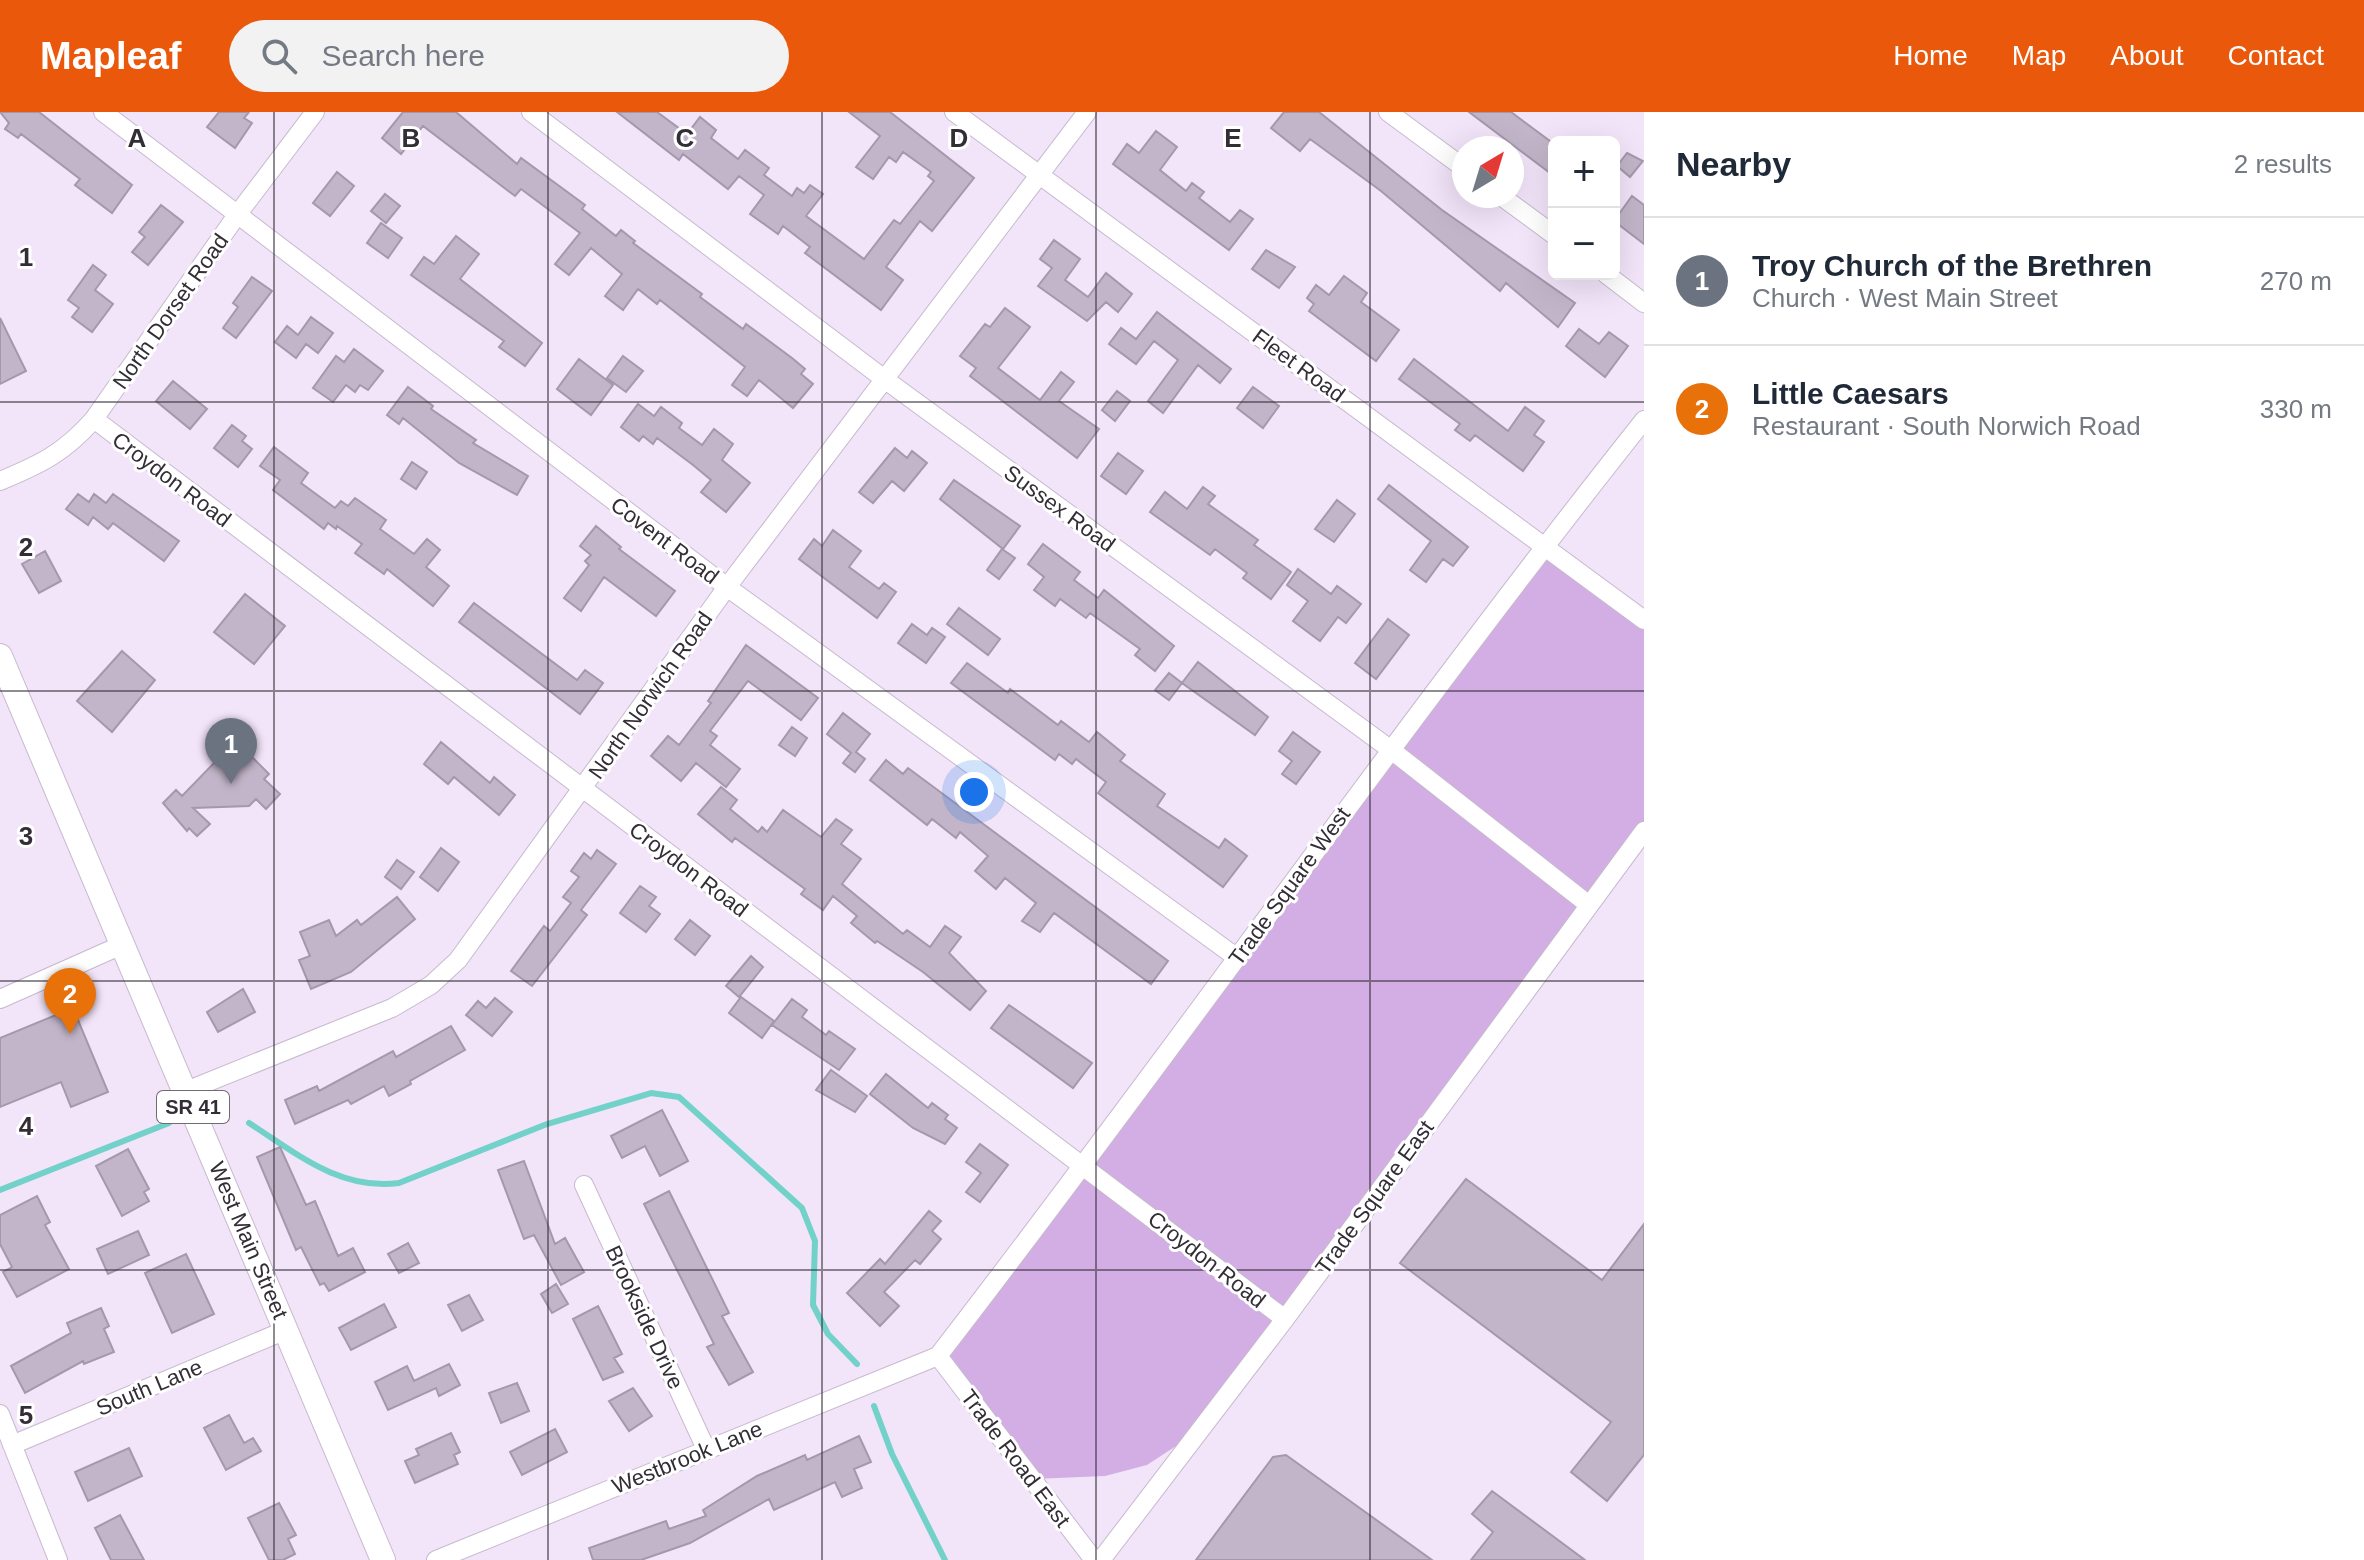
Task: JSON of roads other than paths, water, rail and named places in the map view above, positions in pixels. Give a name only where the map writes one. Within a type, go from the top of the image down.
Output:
[{"type":"main road","name":"West Main Street","points":[[0,656],[383,1560]]},
{"type":"street","name":"Covent Road","points":[[103,112],[727,587],[1236,957]]},
{"type":"street","name":"North Dorset Road","points":[[0,481],[44,463],[70,446],[94,419],[237,215],[315,112]]},
{"type":"street","name":"Sussex Road","points":[[531,112],[883,378],[1390,749],[1589,905]]},
{"type":"street","name":"Fleet Road","points":[[954,112],[1545,544],[1644,620]]},
{"type":"street","name":"North Norwich Road","points":[[186,1091],[392,1008],[431,985],[458,960],[727,587],[1087,112]]},
{"type":"street","points":[[1388,112],[1452,159]]},
{"type":"street","points":[[1517,208],[1548,231]]},
{"type":"street","points":[[1614,280],[1644,303]]},
{"type":"street","name":"Croydon Road","points":[[94,419],[1285,1319]]},
{"type":"street","name":"Trade Square West","points":[[938,1356],[1086,1166],[1390,749],[1545,544],[1644,420]]},
{"type":"street","name":"Trade Square East","points":[[1101,1560],[1285,1319],[1644,831]]},
{"type":"street","points":[[0,999],[124,944]]},
{"type":"street","name":"Brookside Drive","points":[[584,1185],[706,1449]]},
{"type":"street","name":"South Lane","points":[[12,1445],[286,1330]]},
{"type":"street","name":"Westbrook Lane","points":[[436,1560],[938,1356]]},
{"type":"street","name":"Trade Road East","points":[[938,1356],[1094,1560]]},
{"type":"street","points":[[0,1414],[58,1560]]},
{"type":"waterway","points":[[249,1123],[302,1157],[338,1175],[378,1184],[399,1183],[547,1124],[651,1093],[679,1097],[802,1208],[815,1241],[813,1305],[828,1334],[857,1364]]},
{"type":"waterway","points":[[0,1190],[169,1123]]},
{"type":"waterway","points":[[874,1406],[892,1454],[945,1560]]},
{"type":"place","name":"Troy Church of the Brethren","points":[[231,784]]},
{"type":"place","name":"Little Caesars","points":[[70,1034]]}]
